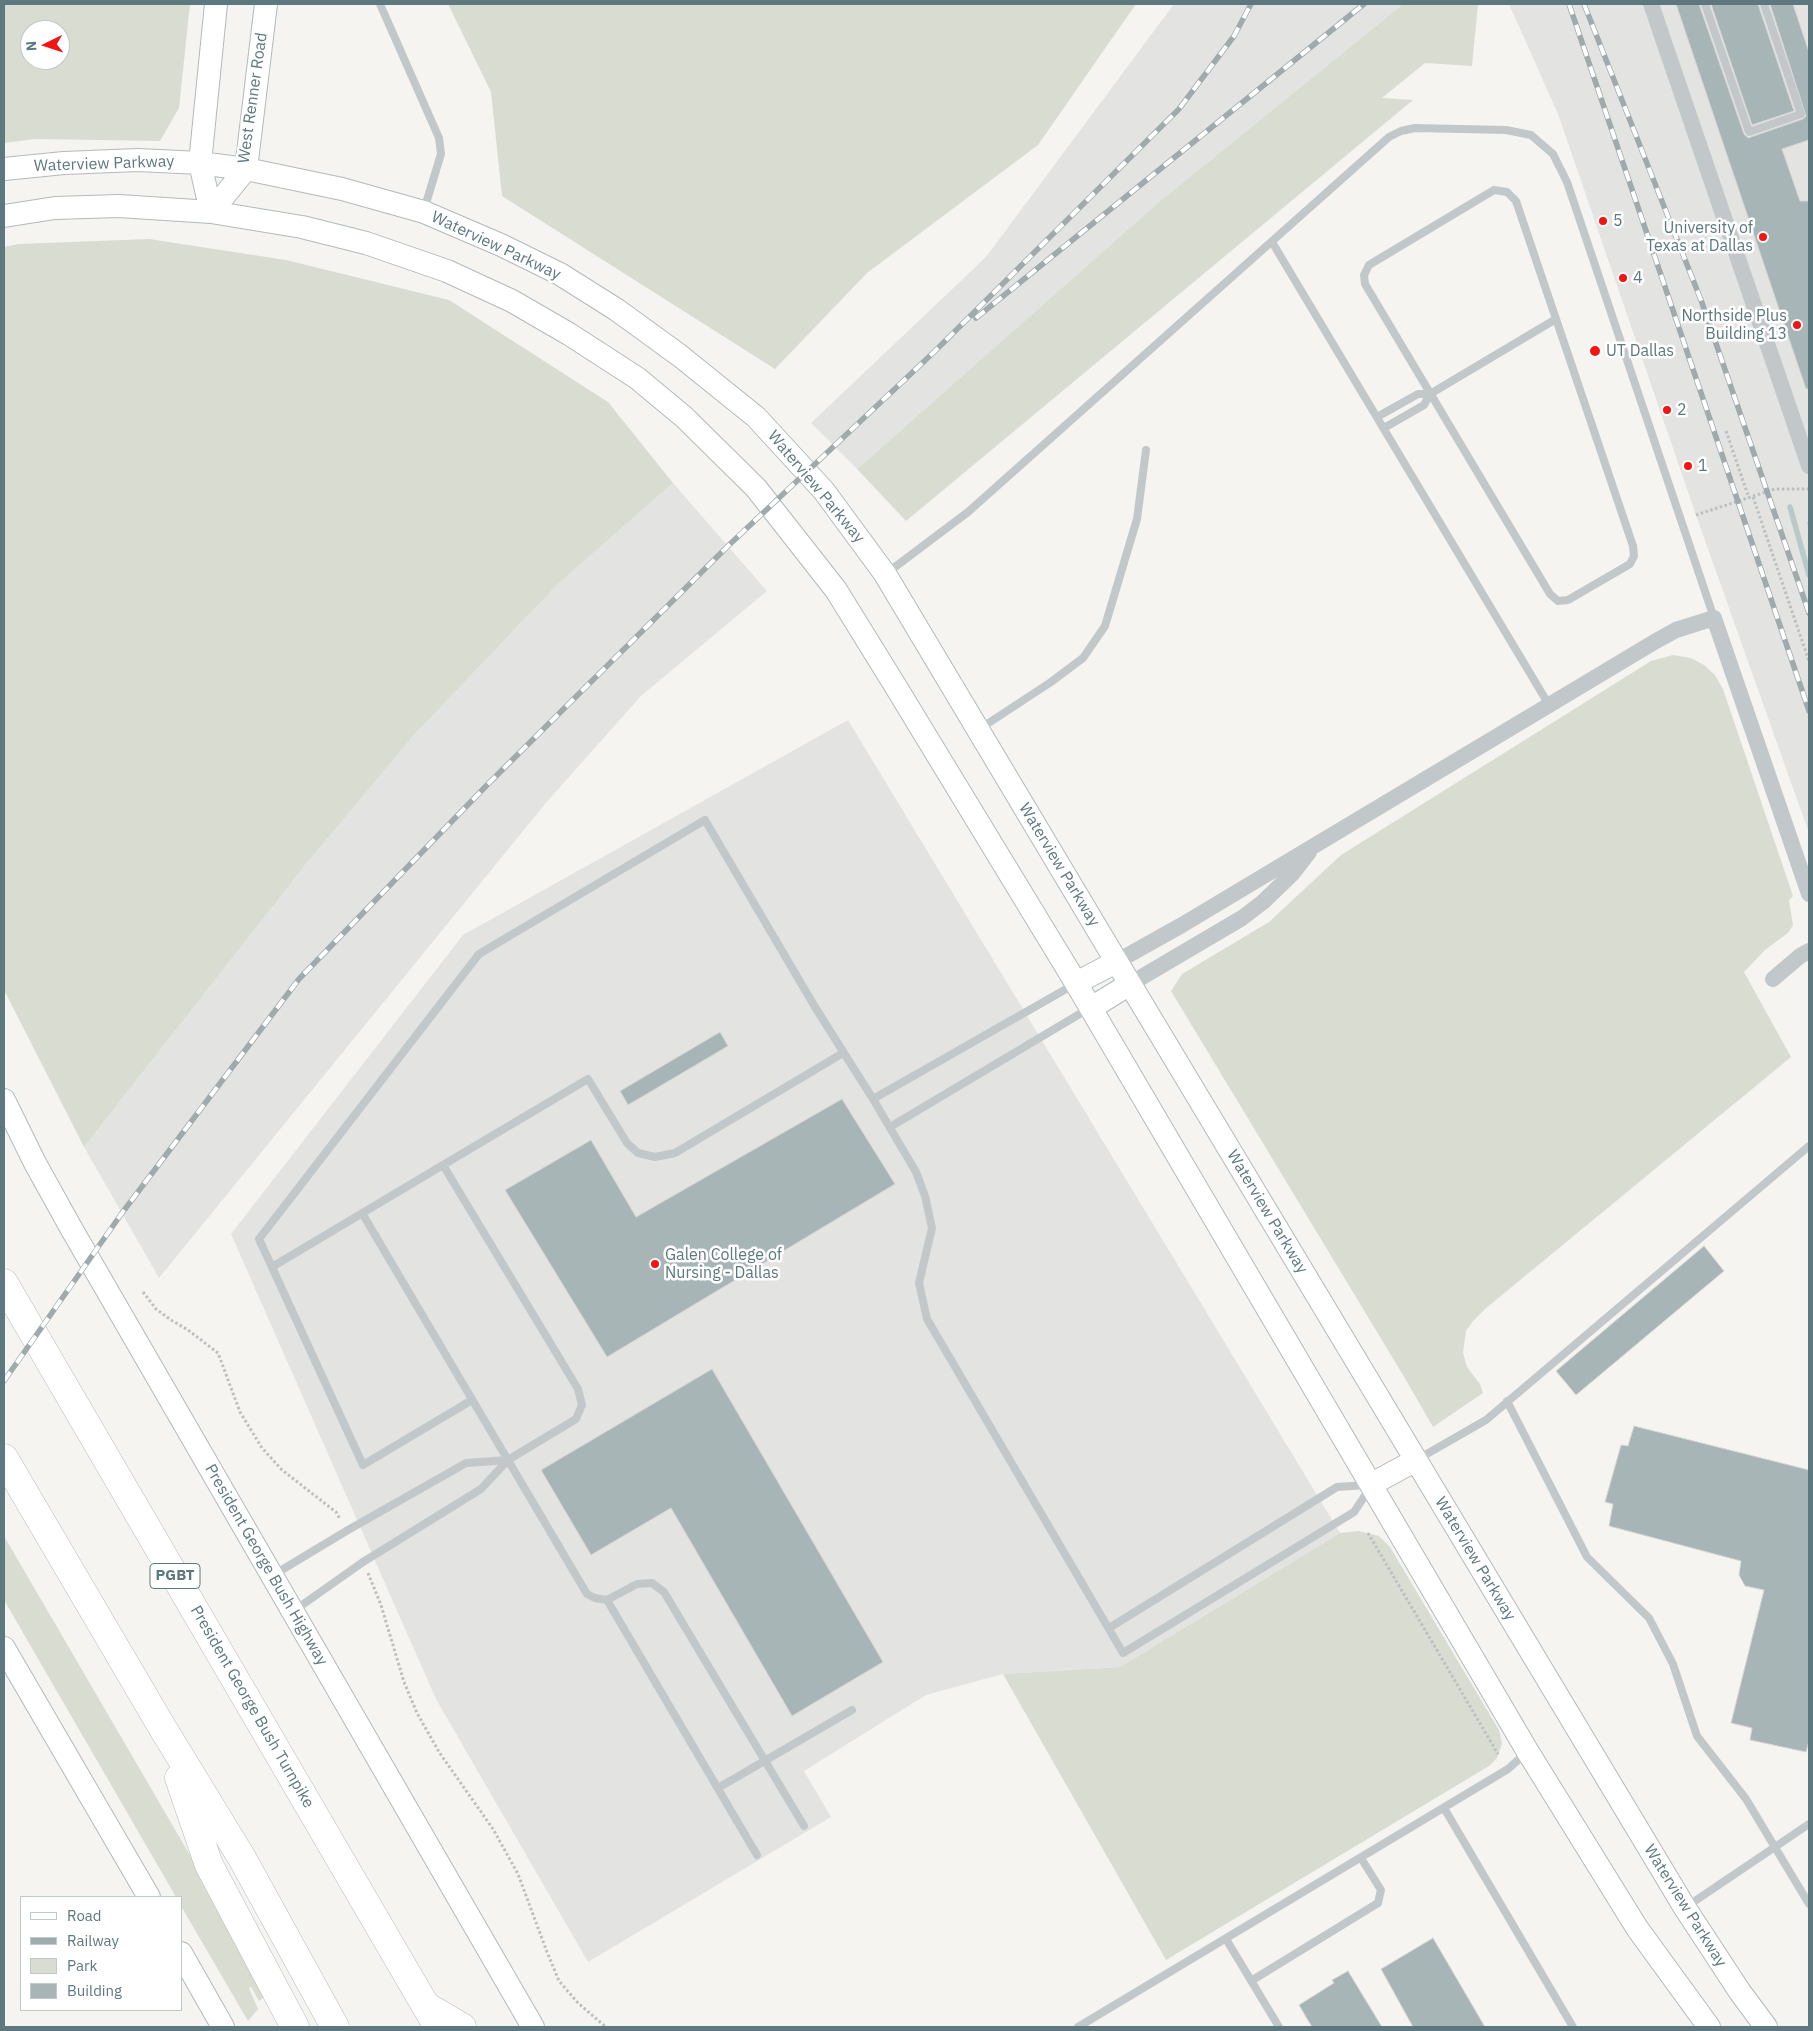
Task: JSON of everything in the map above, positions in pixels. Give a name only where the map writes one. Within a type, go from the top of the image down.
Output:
[{"type":"highway","name":"President George Bush Turnpike","points":[[4,1283],[432,2017]]},
{"type":"highway","points":[[4,1458],[162,1727],[242,1858],[335,2027]]},
{"type":"highway","points":[[162,1727],[210,1865],[295,2027]]},
{"type":"highway","points":[[432,2017],[462,2027]]},
{"type":"main road","points":[[211,212],[200,163],[216,4]]},
{"type":"main road","name":"West Renner Road","points":[[211,212],[246,169],[266,4]]},
{"type":"main road","name":"Waterview Parkway","points":[[4,169],[64,163],[138,160],[200,163],[246,169],[342,189],[424,212],[501,245],[560,274],[617,310],[679,355],[756,418],[824,491],[885,574],[1685,1908],[1740,1992],[1766,2027]]},
{"type":"main road","points":[[4,216],[55,208],[120,206],[211,212],[311,230],[366,243],[447,271],[512,301],[569,334],[636,378],[684,417],[756,488],[836,590],[1091,1008],[1528,1752],[1637,1928],[1709,2027]]},
{"type":"main road","points":[[1076,983],[1116,962]]},
{"type":"main road","points":[[1091,1008],[1130,984]]},
{"type":"main road","name":"President George Bush Highway","points":[[4,1100],[62,1212],[533,2027]]},
{"type":"main road","points":[[1372,1484],[1416,1460]]},
{"type":"main road","points":[[4,1648],[148,1896]]},
{"type":"main road","points":[[182,1954],[223,2027]]},
{"type":"street","points":[[1651,4],[1809,466]]},
{"type":"street","points":[[1116,962],[1676,630],[1714,618],[1809,894]]},
{"type":"street","points":[[1130,984],[1242,918],[1292,874],[1313,846]]},
{"type":"street","points":[[1773,979],[1800,956],[1809,951]]},
{"type":"lane","points":[[380,4],[439,138],[441,154],[424,212]]},
{"type":"lane","points":[[1705,4],[1749,132],[1801,114],[1764,4]]},
{"type":"lane","points":[[885,574],[968,512],[1389,137],[1401,131],[1415,128],[1506,130],[1531,135],[1554,154],[1567,182],[1714,618]]},
{"type":"lane","points":[[1494,190],[1507,192],[1516,201],[1633,546],[1634,556],[1630,564],[1568,600],[1558,601],[1550,594],[1430,394],[1364,284],[1364,275],[1369,265],[1494,190]]},
{"type":"lane","points":[[1272,242],[1549,705]]},
{"type":"lane","points":[[1384,428],[1424,405],[1430,394],[1556,318]]},
{"type":"lane","points":[[1377,416],[1418,394],[1430,394]]},
{"type":"lane","points":[[979,729],[1051,682],[1083,658],[1104,626],[1137,519],[1146,450]]},
{"type":"lane","points":[[472,1400],[363,1465],[259,1239],[479,954],[705,820],[916,1172],[929,1209],[932,1228],[919,1283],[927,1319],[1123,1653],[1354,1512],[1372,1484]]},
{"type":"lane","points":[[873,1099],[1076,983]]},
{"type":"lane","points":[[890,1127],[1091,1008]]},
{"type":"lane","points":[[272,1267],[588,1079],[628,1144],[638,1153],[655,1157],[675,1153],[843,1053]]},
{"type":"lane","points":[[1416,1460],[1486,1420],[1809,1146]]},
{"type":"lane","points":[[293,1612],[362,1562],[481,1488],[508,1460],[576,1418],[582,1405],[578,1389],[443,1165]]},
{"type":"lane","points":[[362,1213],[587,1594],[595,1598],[607,1600],[637,1584],[652,1583],[664,1592],[804,1826]]},
{"type":"lane","points":[[1507,1401],[1587,1557],[1649,1618],[1673,1664],[1697,1736],[1746,1799],[1809,1904]]},
{"type":"lane","points":[[272,1576],[348,1530],[466,1464],[508,1460]]},
{"type":"lane","points":[[1109,1628],[1337,1487],[1372,1484]]},
{"type":"lane","points":[[607,1600],[757,1855]]},
{"type":"lane","points":[[718,1788],[852,1710]]},
{"type":"lane","points":[[1078,2027],[1508,1769],[1528,1752]]},
{"type":"lane","points":[[1444,1808],[1571,2026]]},
{"type":"lane","points":[[1685,1908],[1809,1824]]},
{"type":"lane","points":[[1251,1982],[1378,1903],[1381,1890],[1361,1858]]},
{"type":"lane","points":[[1226,1939],[1279,2027]]},
{"type":"path","points":[[1726,431],[1809,661]]},
{"type":"path","points":[[1696,515],[1775,490],[1809,489]]},
{"type":"path","points":[[143,1292],[156,1309],[218,1353],[240,1412],[262,1448],[282,1470],[336,1512],[348,1530]]},
{"type":"path","points":[[1368,1533],[1498,1754]]},
{"type":"path","points":[[362,1562],[381,1605],[404,1682],[417,1713],[439,1752],[493,1829],[518,1874],[547,1952],[560,1981],[578,2003],[606,2027]]},
{"type":"shaded area","points":[[1174,4],[1403,4],[1160,201],[857,469],[811,423],[986,257]]},
{"type":"shaded area","points":[[1509,4],[1809,4],[1809,833],[1698,521],[1558,114]]},
{"type":"shaded area","points":[[673,483],[767,591],[641,696],[545,804],[159,1278],[84,1147],[306,864],[415,734],[558,584]]},
{"type":"shaded area","points":[[848,720],[1340,1533],[1120,1667],[1003,1674],[926,1695],[804,1771],[831,1817],[588,1962],[436,1699],[231,1234],[463,935]]},
{"type":"green space","points":[[4,4],[190,4],[179,108],[160,141],[35,139],[4,143]]},
{"type":"green space","points":[[448,4],[1136,4],[1038,145],[867,273],[775,369],[502,196],[491,92]]},
{"type":"green space","points":[[1403,4],[1478,4],[1472,66],[1425,63],[1382,98],[1413,100],[906,521],[857,469],[1160,201]]},
{"type":"green space","points":[[149,239],[286,260],[449,300],[608,402],[673,483],[558,584],[415,734],[306,864],[84,1147],[4,990],[4,247],[18,244]]},
{"type":"green space","points":[[1673,655],[1691,658],[1704,665],[1715,675],[1723,689],[1793,896],[1789,900],[1793,925],[1788,933],[1765,950],[1744,972],[1791,1057],[1485,1309],[1473,1321],[1466,1331],[1463,1353],[1467,1367],[1480,1384],[1483,1393],[1433,1427],[1171,991],[1182,974],[1269,922],[1341,855],[1651,661]]},
{"type":"green space","points":[[1359,1531],[1379,1536],[1390,1547],[1499,1730],[1502,1744],[1497,1758],[1489,1766],[1166,1960],[1003,1674],[1120,1667],[1340,1533]]},
{"type":"green space","points":[[4,1536],[226,1917],[267,1994],[259,2001],[251,1987],[249,1988],[258,2009],[248,2021],[182,1908],[182,1896],[175,1896],[4,1600]]},
{"type":"building","points":[[1676,4],[1699,4],[1744,134],[1748,138],[1803,119],[1806,116],[1770,4],[1793,4],[1809,52],[1809,140],[1782,149],[1800,201],[1809,201],[1809,389],[1806,389]]},
{"type":"building","points":[[1711,4],[1758,4],[1794,111],[1752,125]]},
{"type":"building","points":[[720,1032],[728,1046],[628,1105],[620,1091]]},
{"type":"building","points":[[842,1099],[895,1184],[607,1357],[505,1190],[591,1140],[636,1217]]},
{"type":"building","points":[[1704,1246],[1724,1271],[1576,1395],[1556,1371]]},
{"type":"building","points":[[712,1369],[883,1662],[792,1716],[671,1508],[591,1555],[541,1470]]},
{"type":"building","points":[[1634,1426],[1809,1470],[1809,1741],[1806,1752],[1750,1740],[1752,1728],[1731,1723],[1764,1590],[1745,1586],[1739,1575],[1741,1561],[1609,1526],[1613,1504],[1605,1502],[1621,1445],[1628,1446]]},
{"type":"building","points":[[1433,1938],[1485,2027],[1413,2027],[1381,1969]]},
{"type":"building","points":[[1348,1971],[1382,2027],[1312,2027],[1299,2005],[1334,1983],[1332,1980]]},
{"type":"waterway","points":[[1790,507],[1809,575]]},
{"type":"railway","points":[[4,1381],[122,1213],[299,979],[488,784],[729,545],[934,352],[1179,109],[1234,36],[1251,4]]},
{"type":"railway","points":[[976,318],[1364,4]]},
{"type":"railway","points":[[1569,4],[1809,711]]},
{"type":"railway","points":[[1584,4],[1701,300],[1809,613]]},
{"type":"place","name":"5","points":[[1603,221]]},
{"type":"place","name":"University of Texas at Dallas","points":[[1763,237]]},
{"type":"place","name":"4","points":[[1623,278]]},
{"type":"place","name":"Northside Plus Building 13","points":[[1797,325]]},
{"type":"place","name":"UT Dallas","points":[[1595,351]]},
{"type":"place","name":"2","points":[[1667,410]]},
{"type":"place","name":"1","points":[[1688,466]]},
{"type":"place","name":"Galen College of Nursing - Dallas","points":[[655,1264]]}]
